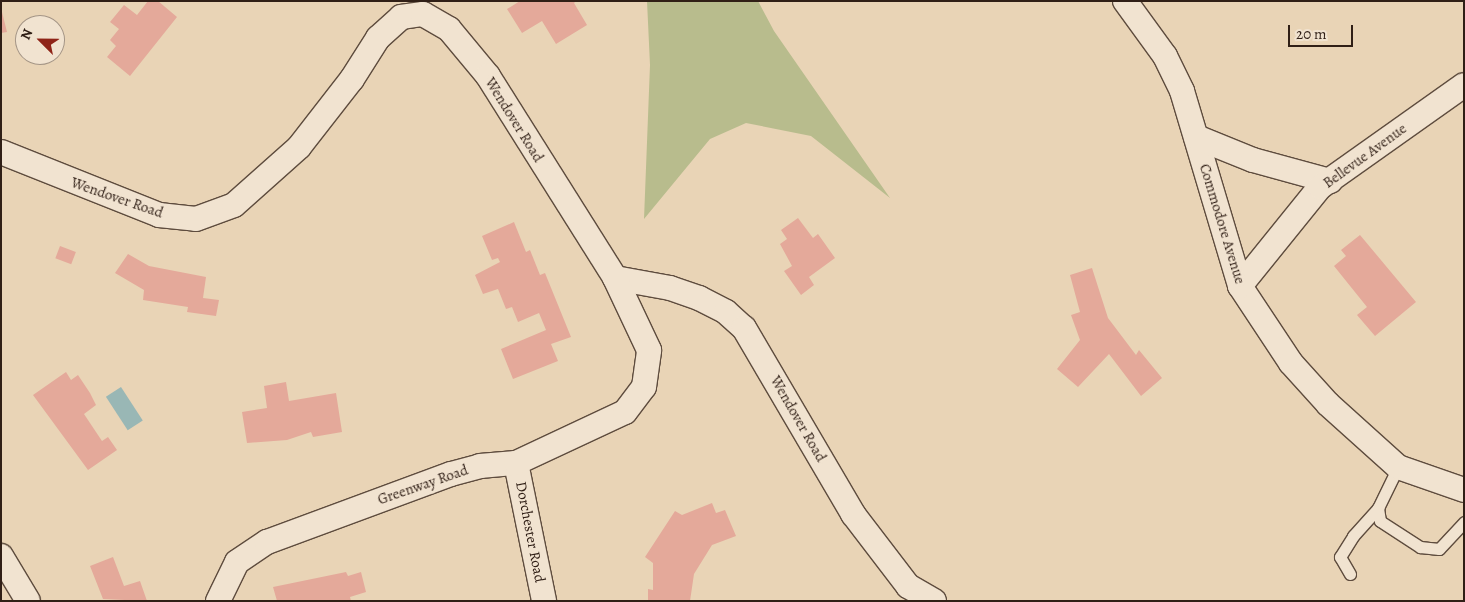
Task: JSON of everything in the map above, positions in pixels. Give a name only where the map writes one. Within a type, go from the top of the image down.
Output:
[{"type":"street","name":"Commodore Avenue","points":[[1125,1],[1165,56],[1182,92],[1240,286],[1291,363],[1328,404],[1398,467]]},
{"type":"street","name":"Wendover Road","points":[[1,152],[159,215],[196,219],[234,205],[292,153],[352,80],[378,38],[401,17],[423,14],[449,29],[488,76],[614,278],[670,288],[699,298],[726,312],[744,328],[853,514],[908,586],[934,601]]},
{"type":"street","name":"Bellevue Avenue","points":[[1240,286],[1320,188],[1464,85]]},
{"type":"street","points":[[1196,137],[1253,160],[1330,181]]},
{"type":"street","name":"Greenway Road","points":[[218,601],[237,562],[267,542],[451,474],[480,466],[516,463],[625,412],[644,387],[653,350],[614,278]]},
{"type":"street","name":"Dorchester Road","points":[[516,463],[544,601]]},
{"type":"street","points":[[1398,467],[1464,490]]},
{"type":"street","points":[[1,556],[28,601]]},
{"type":"lane","points":[[1350,574],[1340,557],[1353,536],[1378,508],[1398,467]]},
{"type":"lane","points":[[1378,508],[1380,521],[1420,547],[1439,549],[1464,522]]},
{"type":"green space","points":[[647,1],[758,1],[774,31],[890,198],[811,136],[746,123],[710,139],[644,219],[650,65]]},
{"type":"water","points":[[121,387],[143,421],[128,430],[106,397]]},
{"type":"building","points":[[148,1],[158,1],[177,17],[130,76],[107,57],[116,46],[110,40],[119,29],[110,22],[124,5],[137,15]]},
{"type":"building","points":[[520,1],[576,1],[574,3],[587,25],[556,44],[542,21],[522,33],[507,9]]},
{"type":"building","points":[[1,13],[7,32],[1,33]]},
{"type":"building","points":[[798,218],[813,238],[818,234],[835,258],[809,277],[814,285],[801,295],[784,271],[792,266],[780,244],[787,239],[781,230]]},
{"type":"building","points":[[514,222],[526,252],[530,250],[540,275],[545,273],[571,337],[551,344],[558,361],[513,379],[501,349],[546,330],[539,313],[518,322],[512,307],[506,309],[498,289],[483,294],[475,275],[500,262],[498,258],[492,260],[482,236]]},
{"type":"building","points":[[1360,235],[1416,302],[1375,336],[1357,315],[1367,307],[1334,266],[1346,256],[1341,250]]},
{"type":"building","points":[[60,246],[76,252],[71,264],[55,258]]},
{"type":"building","points":[[128,254],[149,266],[206,277],[203,298],[219,300],[216,316],[187,312],[188,307],[143,300],[144,290],[115,273]]},
{"type":"building","points":[[1092,268],[1108,318],[1136,355],[1139,350],[1162,378],[1141,396],[1109,354],[1078,387],[1057,369],[1080,340],[1071,315],[1080,312],[1070,275]]},
{"type":"building","points":[[66,372],[71,380],[78,375],[90,393],[96,405],[84,414],[102,441],[108,437],[117,450],[88,470],[33,395]]},
{"type":"building","points":[[286,382],[289,401],[336,393],[342,432],[313,437],[311,432],[287,440],[247,443],[242,412],[267,408],[264,386]]},
{"type":"building","points":[[712,503],[716,513],[725,510],[736,536],[712,545],[694,574],[690,601],[648,601],[648,589],[653,590],[653,563],[645,557],[675,511],[682,515]]},
{"type":"building","points":[[113,557],[124,586],[140,581],[147,601],[103,599],[90,566]]},
{"type":"building","points":[[346,572],[348,576],[361,572],[366,592],[350,597],[351,601],[277,601],[273,587]]}]
